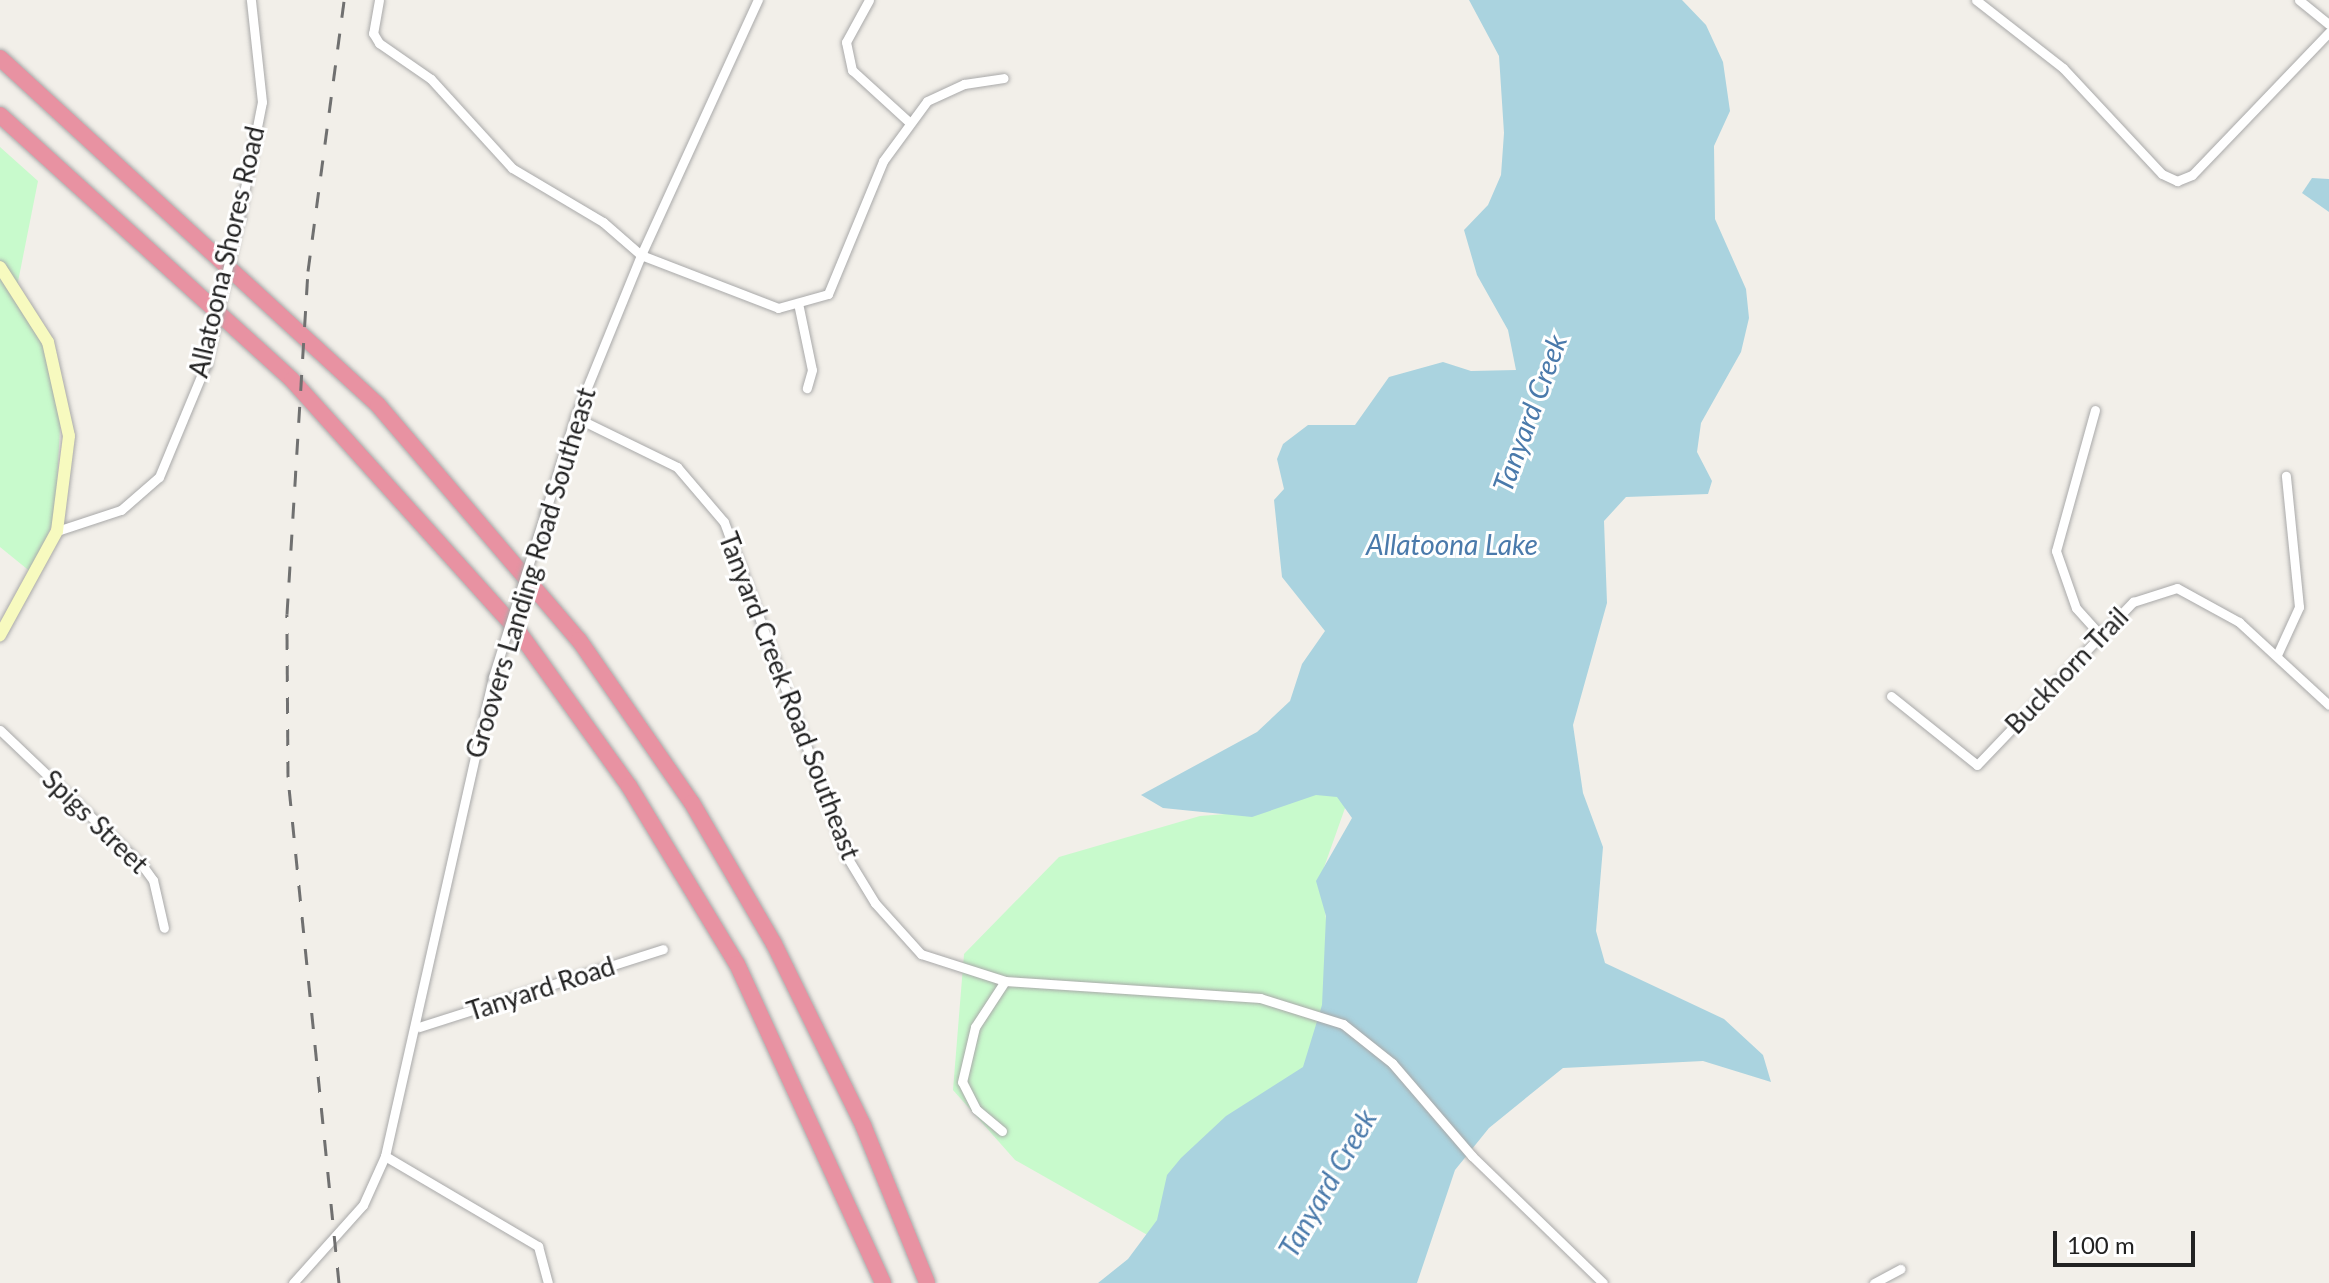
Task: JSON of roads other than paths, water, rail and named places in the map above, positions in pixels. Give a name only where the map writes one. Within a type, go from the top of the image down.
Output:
[{"type":"highway","points":[[0,58],[357,384],[579,640],[692,803],[774,944],[848,1090],[927,1283]]},
{"type":"highway","points":[[0,115],[292,380],[417,510],[527,642],[629,786],[737,964],[883,1283]]},
{"type":"street","name":"Allatoona Shores Road","points":[[57,531],[121,510],[159,477],[206,364],[262,102],[251,0]]},
{"type":"street","points":[[379,0],[373,33],[379,43],[431,79],[512,168],[603,222],[641,255],[750,301],[778,308],[828,294],[841,275],[883,161],[927,101],[964,84],[1004,78]]},
{"type":"street","name":"Groovers Landing Road Southeast","points":[[293,1283],[363,1205],[385,1156],[419,1027],[493,677],[575,417],[641,255],[758,0]]},
{"type":"street","points":[[869,0],[846,42],[852,70],[909,122]]},
{"type":"street","points":[[1976,0],[2063,68],[2162,174],[2177,181],[2192,175],[2329,32]]},
{"type":"street","points":[[2299,0],[2329,24]]},
{"type":"street","points":[[0,267],[41,327],[63,385],[69,460],[57,531],[0,635]]},
{"type":"street","points":[[798,303],[812,370],[807,388]]},
{"type":"street","points":[[2095,410],[2056,551],[2076,608],[2100,635]]},
{"type":"street","name":"Tanyard Creek Road Southeast","points":[[575,417],[643,445],[702,491],[724,522],[847,857],[875,903],[921,954],[1005,981],[1260,998],[1343,1024],[1392,1063],[1472,1156],[1603,1283]]},
{"type":"street","points":[[2277,655],[2299,607],[2286,476]]},
{"type":"street","name":"Buckhorn Trail","points":[[1891,696],[1977,765],[2100,635],[2144,594],[2177,588],[2239,622],[2329,705]]},
{"type":"street","name":"Spigs Street","points":[[0,730],[142,865],[153,880],[164,928]]},
{"type":"street","name":"Tanyard Road","points":[[419,1027],[663,949]]},
{"type":"street","points":[[1002,1131],[976,1109],[962,1082],[975,1027],[1005,981]]},
{"type":"street","points":[[385,1156],[538,1246],[548,1283]]},
{"type":"street","points":[[1874,1283],[1900,1269]]},
{"type":"water","name":"Allatoona Lake","points":[[1469,0],[1682,0],[1706,25],[1723,62],[1730,111],[1714,146],[1715,219],[1746,289],[1749,318],[1741,352],[1701,423],[1697,452],[1712,481],[1708,494],[1626,497],[1604,521],[1607,603],[1573,725],[1583,793],[1603,847],[1596,931],[1605,963],[1724,1019],[1763,1055],[1771,1082],[1703,1061],[1563,1068],[1489,1128],[1455,1170],[1417,1283],[1098,1283],[1128,1259],[1157,1220],[1167,1175],[1181,1158],[1226,1116],[1303,1067],[1322,1005],[1326,916],[1316,881],[1352,818],[1337,797],[1316,795],[1252,817],[1163,808],[1141,795],[1257,732],[1290,701],[1302,664],[1325,631],[1282,577],[1274,500],[1284,489],[1277,459],[1283,444],[1308,425],[1355,425],[1389,377],[1443,362],[1471,371],[1516,370],[1508,330],[1477,275],[1464,230],[1488,205],[1501,175],[1504,133],[1499,56]]},
{"type":"water","points":[[2312,178],[2329,179],[2329,212],[2302,193]]},
{"type":"railway","points":[[339,1283],[288,777],[287,614],[308,271],[344,0]]},
{"type":"water label","name":"Tanyard Creek","points":[[1529,413]]},
{"type":"water label","name":"Tanyard Creek","points":[[1327,1183]]}]
